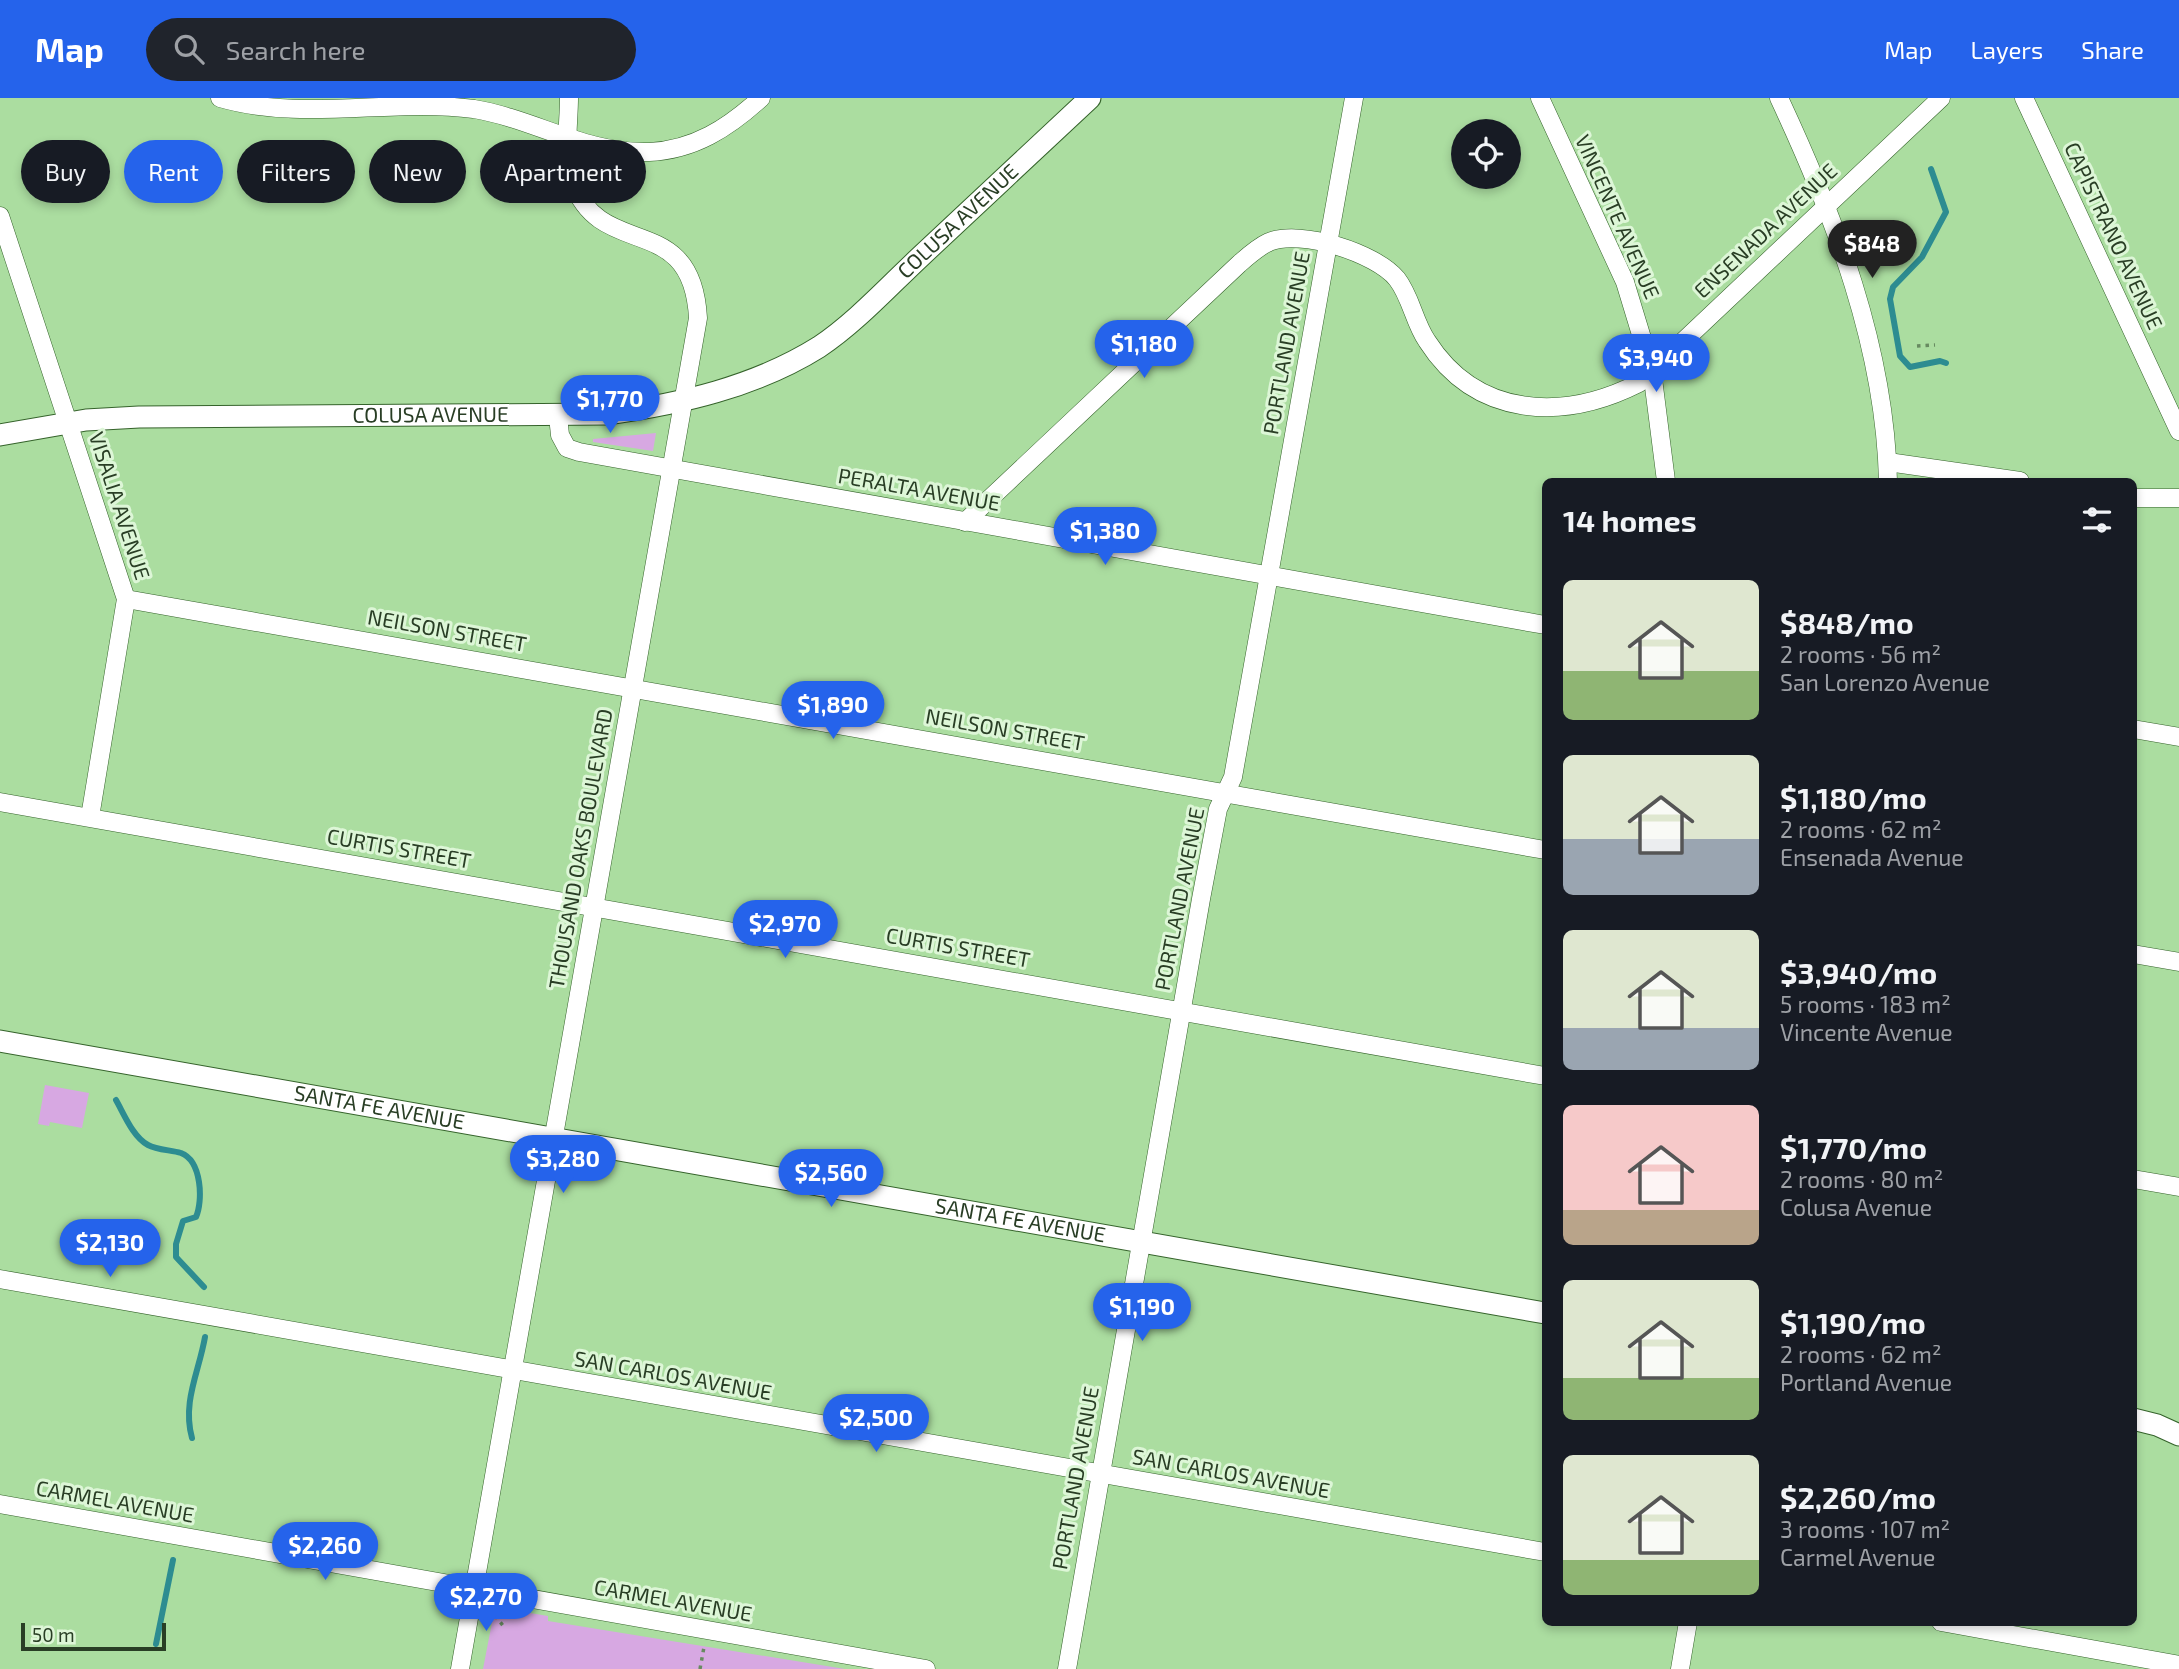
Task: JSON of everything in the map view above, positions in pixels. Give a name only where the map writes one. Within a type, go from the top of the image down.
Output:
[{"type":"street","points":[[220,98],[271,107],[474,109],[613,151],[650,152],[678,148],[716,135],[761,98]]},
{"type":"street","name":"THOUSAND OAKS BOULEVARD","points":[[460,1669],[698,317],[692,278],[681,261],[667,248],[615,229],[589,210],[573,184],[568,139],[569,98]]},
{"type":"street","name":"COLUSA AVENUE","points":[[0,435],[67,422],[139,417],[558,416],[607,414],[684,401],[762,375],[819,346],[874,301],[1090,98]]},
{"type":"street","name":"PORTLAND AVENUE","points":[[1067,1669],[1181,1011],[1218,809],[1233,777],[1354,98]]},
{"type":"street","name":"VINCENTE AVENUE","points":[[1540,98],[1625,282],[1652,371],[1666,478]]},
{"type":"street","points":[[1779,98],[1827,204],[1860,303],[1888,462],[1888,478]]},
{"type":"street","name":"ENSENADA AVENUE","points":[[965,522],[1255,251],[1270,242],[1286,239],[1354,250],[1388,270],[1406,294],[1425,339],[1435,353],[1459,377],[1490,396],[1508,402],[1544,407],[1578,406],[1616,395],[1639,383],[1941,98]]},
{"type":"street","name":"CAPISTRANO AVENUE","points":[[2024,98],[2179,431]]},
{"type":"street","name":"VISALIA AVENUE","points":[[0,216],[126,599],[90,817]]},
{"type":"street","name":"PERALTA AVENUE","points":[[558,416],[560,435],[566,448],[672,470],[1542,624]]},
{"type":"street","points":[[1888,462],[1999,478]]},
{"type":"street","points":[[2137,498],[2179,498]]},
{"type":"street","name":"NEILSON STREET","points":[[126,599],[632,686],[1542,848]]},
{"type":"street","points":[[2137,730],[2179,737]]},
{"type":"street","name":"CURTIS STREET","points":[[0,802],[1542,1075]]},
{"type":"street","points":[[2137,955],[2179,962]]},
{"type":"street","name":"SANTA FE AVENUE","points":[[0,1041],[1542,1312]]},
{"type":"street","points":[[2137,1180],[2179,1186]]},
{"type":"street","name":"SAN CARLOS AVENUE","points":[[0,1279],[1542,1551]]},
{"type":"street","points":[[2137,1420],[2157,1425],[2179,1436]]},
{"type":"street","name":"CARMEL AVENUE","points":[[0,1504],[926,1669]]},
{"type":"street","points":[[1680,1669],[1687,1626]]},
{"type":"street","points":[[1963,1626],[2179,1665]]},
{"type":"path","points":[[1917,346],[1935,345]]},
{"type":"shaded area","points":[[656,433],[653,451],[593,442],[593,439]]},
{"type":"shaded area","points":[[45,1085],[89,1093],[82,1128],[50,1122],[49,1126],[38,1124]]},
{"type":"shaded area","points":[[495,1607],[548,1616],[548,1621],[845,1669],[483,1669]]},
{"type":"waterway","points":[[1931,169],[1946,212],[1922,257],[1893,287],[1890,299],[1900,356],[1910,367],[1940,361],[1946,363]]},
{"type":"waterway","points":[[116,1100],[138,1137],[156,1148],[181,1153],[193,1164],[199,1182],[200,1201],[196,1217],[183,1221],[176,1244],[176,1257],[204,1287]]},
{"type":"waterway","points":[[192,1438],[189,1425],[190,1399],[205,1337]]},
{"type":"waterway","points":[[156,1644],[173,1560]]}]
